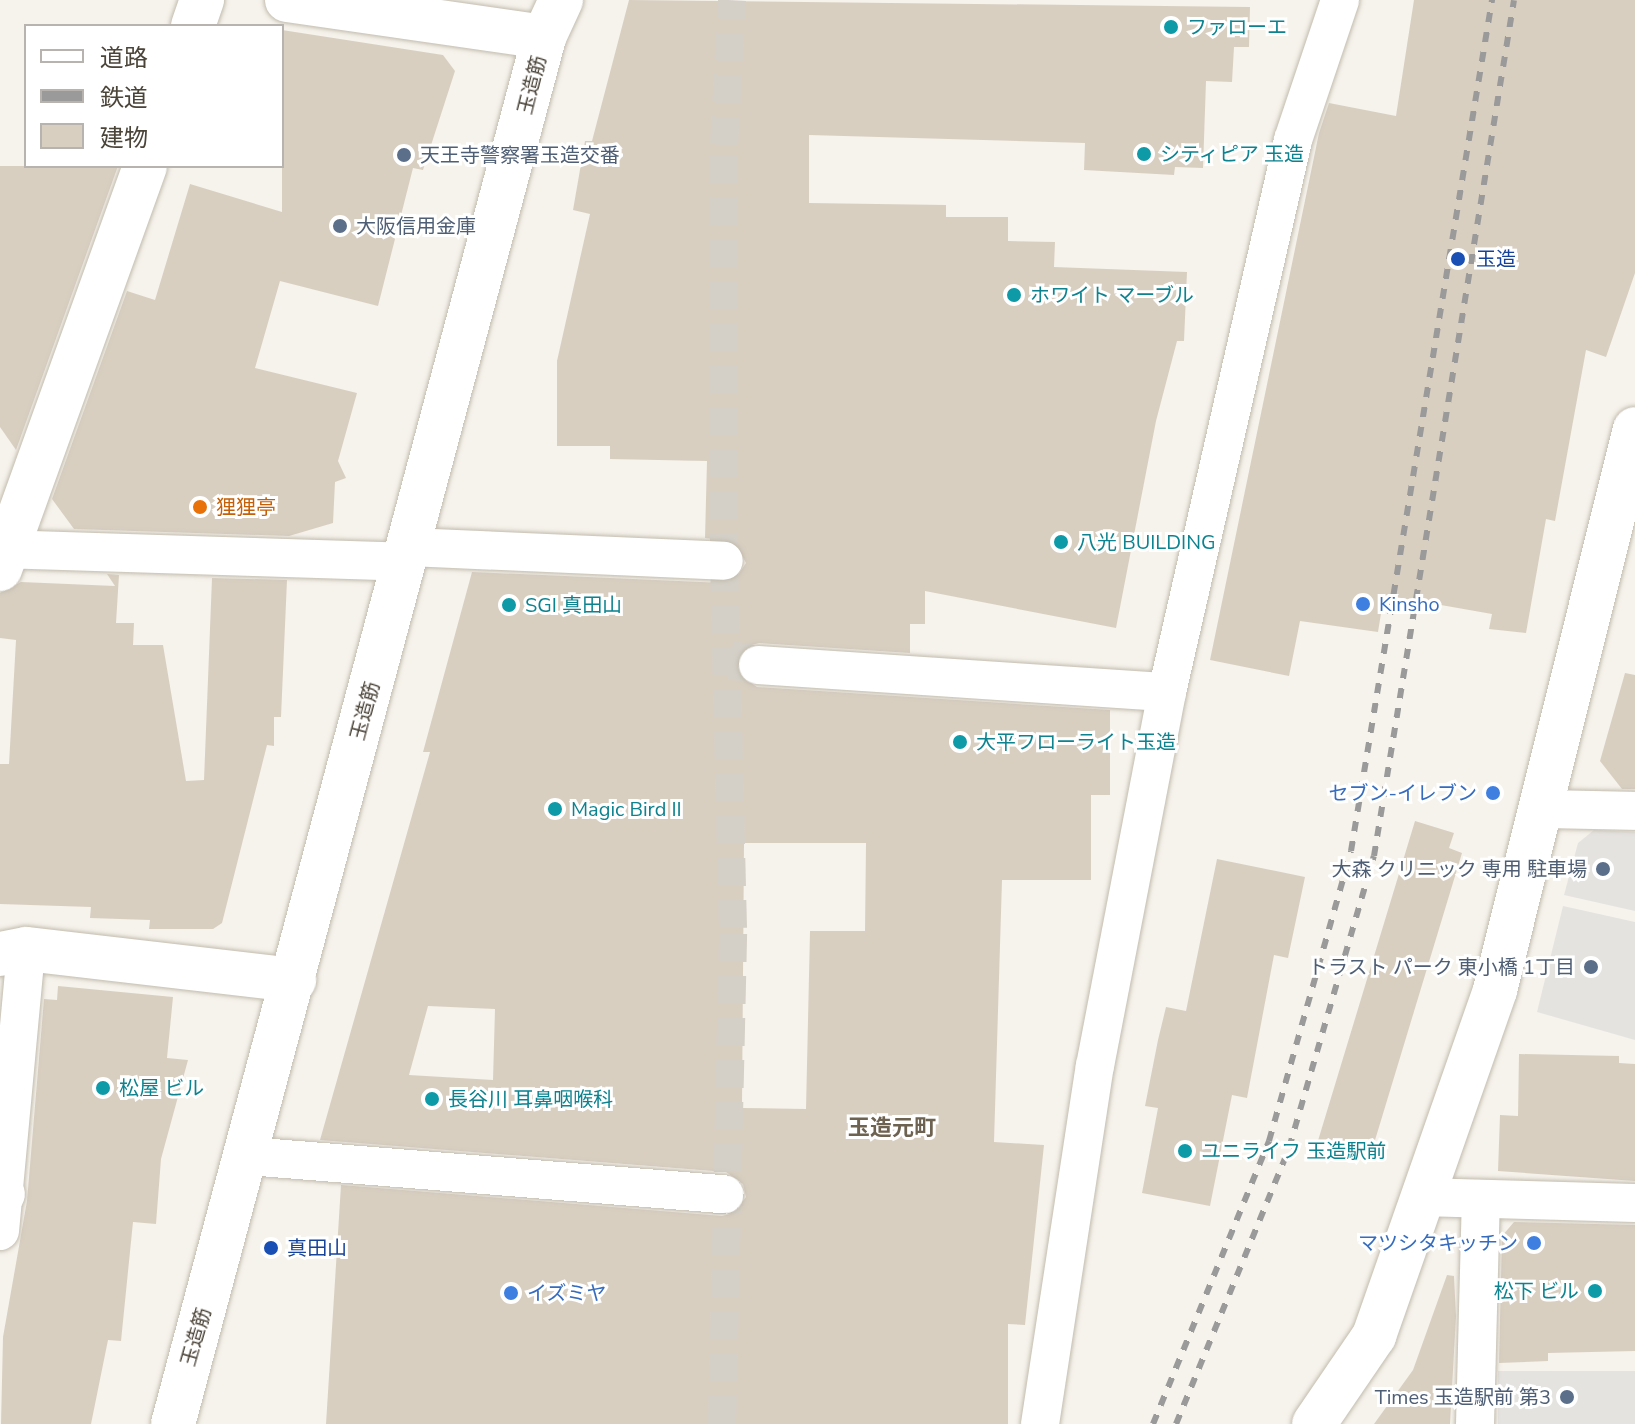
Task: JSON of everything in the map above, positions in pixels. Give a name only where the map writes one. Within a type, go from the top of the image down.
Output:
[{"type":"street","points":[[194,24],[202,0]]},
{"type":"street","points":[[287,0],[552,18]]},
{"type":"street","points":[[1040,1424],[1095,1066],[1167,692],[1293,140],[1340,0]]},
{"type":"street","name":"玉造筋","points":[[173,1424],[248,1156],[552,18]]},
{"type":"street","points":[[144,168],[3,556],[407,555],[724,561]]},
{"type":"street","points":[[1314,1424],[1374,1336],[1495,990],[1635,429]]},
{"type":"street","points":[[758,665],[1167,692]]},
{"type":"street","points":[[1541,809],[1635,811]]},
{"type":"street","points":[[1,1206],[13,951],[294,980]]},
{"type":"street","points":[[248,1156],[724,1194]]},
{"type":"street","points":[[1422,1197],[1635,1203]]},
{"type":"street","points":[[1475,1424],[1481,1199]]},
{"type":"shaded area","name":"大森 クリニック 専用 駐車場","points":[[1594,830],[1635,832],[1635,911],[1564,895],[1578,843]]},
{"type":"shaded area","name":"トラスト パーク 東小橋 1丁目","points":[[1563,906],[1635,922],[1635,1040],[1537,1012]]},
{"type":"shaded area","name":"Times 玉造駅前 第3","points":[[1498,1371],[1635,1371],[1635,1424],[1498,1424]]},
{"type":"building","points":[[629,0],[1250,7],[1249,47],[1234,47],[1232,82],[1206,81],[1203,168],[1175,167],[1174,175],[1084,170],[1085,143],[809,135],[809,203],[946,205],[946,217],[1008,217],[1008,241],[1055,242],[1054,267],[1187,272],[1184,341],[1177,341],[1156,421],[1116,628],[925,591],[925,624],[910,624],[910,653],[759,643],[748,646],[736,663],[739,675],[757,687],[1110,710],[1110,795],[1091,795],[1091,880],[1002,880],[994,1142],[1044,1145],[1025,1325],[1008,1324],[1008,1424],[326,1424],[341,1185],[722,1216],[734,1213],[746,1197],[743,1184],[726,1172],[320,1140],[430,752],[423,752],[472,572],[723,583],[735,580],[746,563],[735,542],[705,538],[707,461],[610,459],[610,446],[557,446],[557,361],[590,214],[573,210],[585,141],[592,141]],"holes":[[[744,843],[866,843],[865,931],[810,931],[806,1109],[742,1108]],[[428,1006],[495,1009],[493,1080],[409,1075]]]},
{"type":"building","points":[[1414,0],[1635,0],[1635,273],[1606,357],[1586,350],[1555,521],[1546,519],[1526,633],[1489,629],[1492,614],[1384,595],[1378,632],[1300,621],[1289,676],[1210,660],[1319,133],[1329,103],[1396,116]]},
{"type":"building","points":[[284,30],[443,55],[455,71],[423,170],[413,168],[378,306],[280,281],[255,368],[357,393],[338,461],[346,478],[335,482],[333,523],[289,536],[74,529],[52,499],[127,291],[155,300],[190,184],[282,212]]},
{"type":"building","points":[[0,166],[117,168],[16,450],[0,427]]},
{"type":"building","points":[[107,574],[119,575],[116,623],[134,623],[133,645],[163,645],[186,781],[204,780],[212,578],[287,580],[281,717],[274,717],[274,746],[267,745],[222,923],[213,929],[149,929],[150,920],[90,918],[91,907],[0,904],[0,764],[9,764],[16,640],[0,638],[0,593],[21,582],[115,586]]},
{"type":"building","points":[[1625,673],[1635,675],[1635,789],[1622,789],[1600,761]]},
{"type":"building","points":[[1415,821],[1454,833],[1449,848],[1462,853],[1369,1160],[1317,1144]]},
{"type":"building","points":[[1217,859],[1305,877],[1288,958],[1274,955],[1247,1098],[1232,1095],[1210,1206],[1142,1193],[1158,1108],[1145,1106],[1158,1040],[1166,1007],[1186,1011]]},
{"type":"building","points":[[58,986],[173,997],[167,1058],[188,1060],[161,1159],[156,1224],[133,1222],[121,1341],[108,1340],[91,1424],[1,1424],[3,1337],[27,1201],[44,999],[57,1000]]},
{"type":"building","points":[[1519,1054],[1619,1056],[1619,1063],[1635,1064],[1635,1181],[1498,1171],[1500,1115],[1518,1116]]},
{"type":"building","points":[[1514,1222],[1635,1225],[1635,1351],[1548,1353],[1548,1361],[1499,1363],[1502,1236]]},
{"type":"building","points":[[1447,1275],[1454,1276],[1456,1316],[1450,1424],[1374,1424],[1413,1370]]},
{"type":"tunnel","points":[[722,1424],[733,928],[724,561],[724,145],[732,0]]},
{"type":"tunnel","points":[[730,660],[758,665]]},
{"type":"railway","points":[[1153,1424],[1269,1141],[1351,851],[1492,0]]},
{"type":"railway","points":[[1176,1424],[1289,1148],[1374,856],[1514,0]]},
{"type":"place","name":"ファローエ","points":[[1171,27]]},
{"type":"place","name":"シティピア 玉造","points":[[1144,154]]},
{"type":"place","name":"天王寺警察署玉造交番","points":[[404,155]]},
{"type":"place","name":"大阪信用金庫","points":[[340,226]]},
{"type":"place","name":"玉造","points":[[1458,259]]},
{"type":"place","name":"ホワイト マーブル","points":[[1014,295]]},
{"type":"place","name":"狸狸亭","points":[[200,507]]},
{"type":"place","name":"八光 BUILDING","points":[[1061,542]]},
{"type":"place","name":"Kinsho","points":[[1363,604]]},
{"type":"place","name":"SGI 真田山","points":[[509,605]]},
{"type":"place","name":"大平フローライト玉造","points":[[960,742]]},
{"type":"place","name":"セブン-イレブン","points":[[1493,793]]},
{"type":"place","name":"Magic Bird II","points":[[555,809]]},
{"type":"place","name":"大森 クリニック 専用 駐車場","points":[[1603,869]]},
{"type":"place","name":"トラスト パーク 東小橋 1丁目","points":[[1591,967]]},
{"type":"place","name":"松屋 ビル","points":[[103,1088]]},
{"type":"place","name":"長谷川 耳鼻咽喉科","points":[[432,1099]]},
{"type":"place","name":"ユニライフ 玉造駅前","points":[[1185,1151]]},
{"type":"place","name":"マツシタキッチン","points":[[1534,1243]]},
{"type":"place","name":"真田山","points":[[271,1248]]},
{"type":"place","name":"松下 ビル","points":[[1595,1291]]},
{"type":"place","name":"イズミヤ","points":[[511,1293]]},
{"type":"place","name":"Times 玉造駅前 第3","points":[[1567,1397]]},
{"type":"district","name":"玉造元町","points":[[892,1129]]}]
